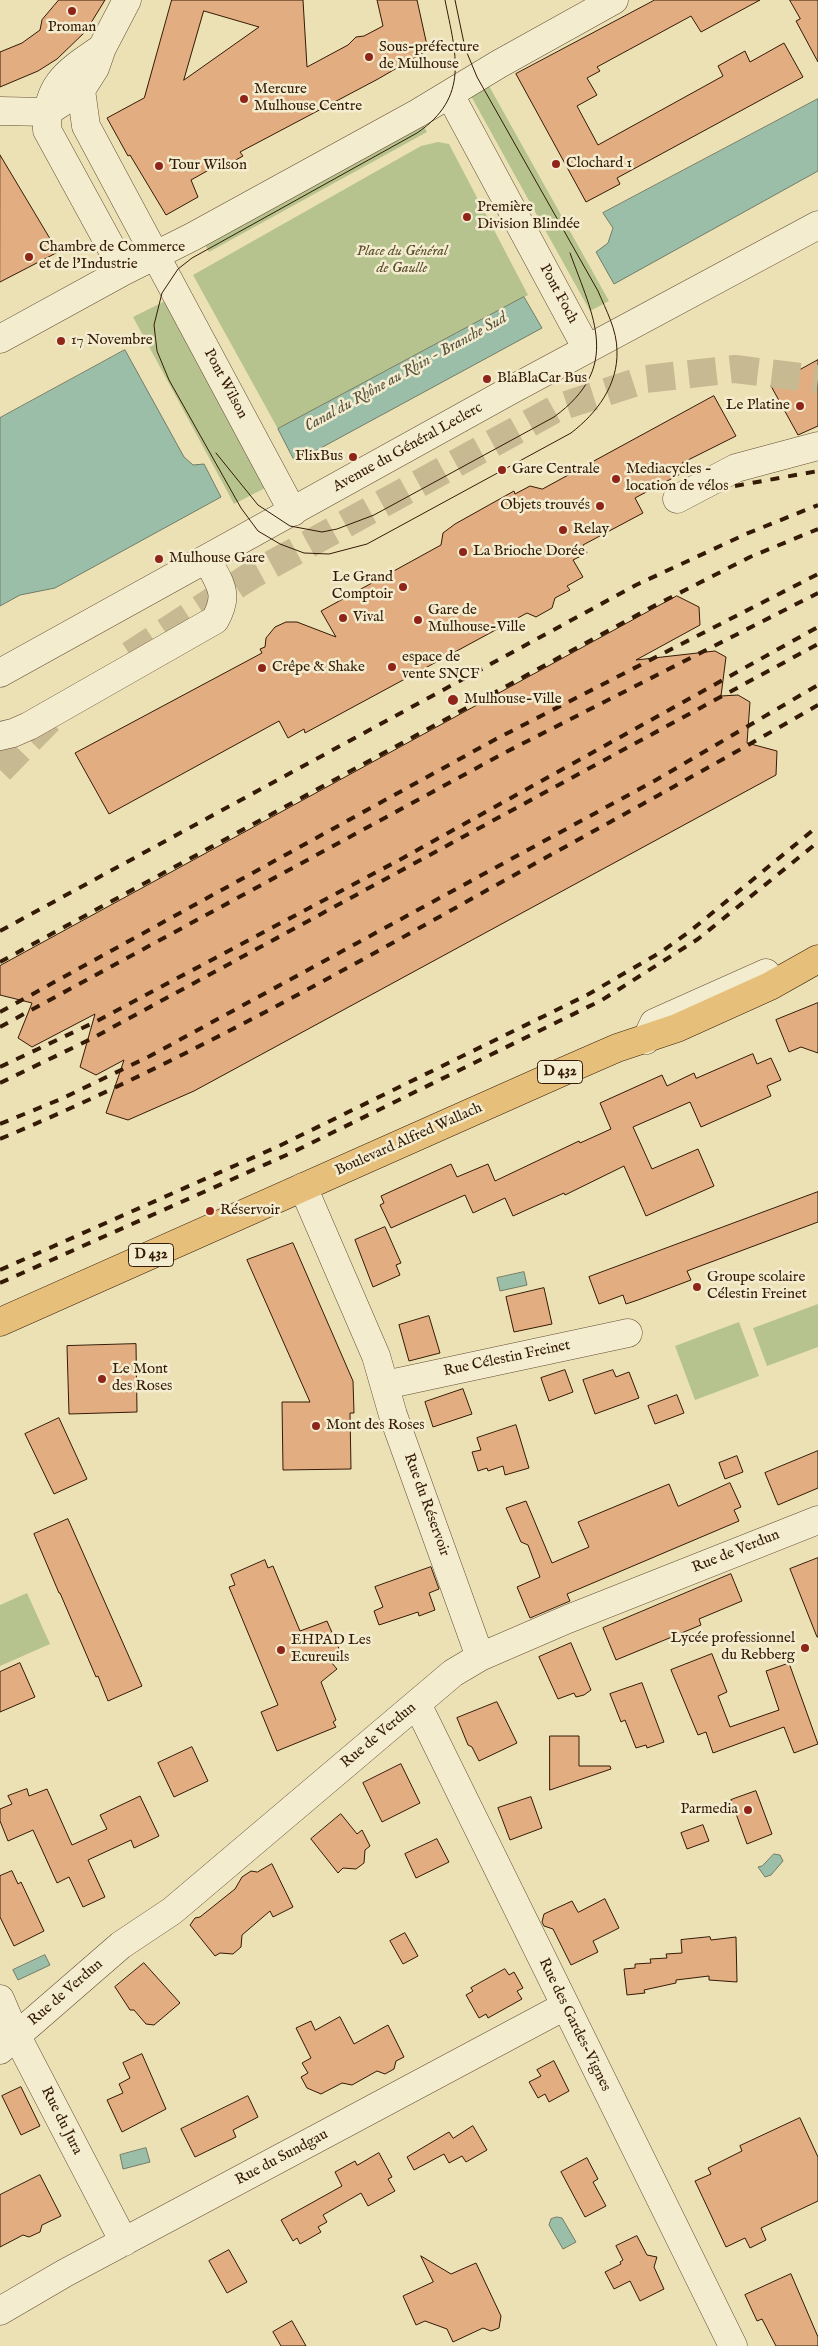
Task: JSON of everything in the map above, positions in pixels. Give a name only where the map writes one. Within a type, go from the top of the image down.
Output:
[{"type":"main road","name":"Boulevard Alfred Wallach","points":[[0,1322],[616,1048],[646,1040],[770,986],[808,964]]},
{"type":"street","points":[[0,111],[47,112],[81,90],[95,68],[102,48],[127,0]]},
{"type":"street","points":[[0,338],[124,271],[157,256],[450,95],[499,64],[614,0]]},
{"type":"street","points":[[102,48],[67,72],[52,92],[47,112],[47,130],[124,271]]},
{"type":"street","name":"Pont Wilson","points":[[81,90],[86,126],[293,512]]},
{"type":"street","name":"Pont Foch","points":[[450,95],[587,349]]},
{"type":"street","name":"Avenue du Général Leclerc","points":[[0,673],[587,349],[818,225]]},
{"type":"street","points":[[677,499],[736,468],[818,446]]},
{"type":"street","points":[[0,736],[13,733],[28,726],[215,620],[223,608],[223,594],[207,559]]},
{"type":"street","name":"Rue du Réservoir","points":[[302,1187],[376,1356],[393,1415],[480,1657]]},
{"type":"street","name":"Rue Célestin Freinet","points":[[385,1385],[628,1333]]},
{"type":"street","name":"Rue de Verdun","points":[[8,2043],[121,1946],[172,1911],[453,1674],[480,1657],[568,1619],[818,1520]]},
{"type":"street","name":"Rue des Gardes-Vignes","points":[[417,1704],[732,2346]]},
{"type":"street","name":"Rue du Jura","points":[[0,1999],[8,2043],[124,2242]]},
{"type":"street","name":"Rue du Sundgau","points":[[0,2312],[124,2242],[564,2006]]},
{"type":"green space","points":[[489,86],[609,301],[590,311],[471,96]]},
{"type":"green space","points":[[421,121],[427,132],[209,252],[203,241]]},
{"type":"green space","name":"Place du Général de Gaulle","points":[[438,142],[449,144],[528,295],[278,429],[193,275],[421,146]]},
{"type":"green space","points":[[167,300],[265,488],[234,504],[133,317]]},
{"type":"green space","points":[[818,1304],[818,1347],[767,1366],[753,1328]]},
{"type":"green space","points":[[739,1322],[759,1376],[695,1400],[675,1346]]},
{"type":"green space","points":[[27,1593],[50,1644],[0,1666],[0,1605]]},
{"type":"water","points":[[818,99],[818,171],[614,284],[596,252],[608,243],[613,228],[603,213]]},
{"type":"water","name":"Canal du Rhône au Rhin - Branche Sud","points":[[524,297],[542,328],[295,462],[278,429]]},
{"type":"water","points":[[125,350],[184,457],[193,465],[204,464],[221,497],[55,588],[20,595],[0,606],[0,418]]},
{"type":"water","points":[[524,1272],[527,1285],[500,1291],[497,1278]]},
{"type":"water","points":[[774,1854],[780,1855],[783,1861],[771,1875],[765,1877],[758,1867],[762,1866]]},
{"type":"water","points":[[45,1955],[50,1965],[18,1980],[13,1970]]},
{"type":"water","points":[[146,2148],[150,2162],[123,2169],[120,2155]]},
{"type":"water","points":[[562,2218],[576,2242],[563,2249],[549,2225],[551,2219]]},
{"type":"building","points":[[59,0],[105,0],[86,31],[57,59],[38,71],[0,87],[0,52],[22,43],[40,30],[42,20]]},
{"type":"building","points":[[172,0],[303,0],[307,67],[348,45],[356,37],[364,36],[383,26],[377,0],[417,0],[428,50],[378,79],[240,152],[243,156],[225,166],[223,162],[191,180],[198,197],[166,215],[130,155],[128,156],[107,118],[144,98]],"holes":[[[204,11],[259,27],[184,80]]]},
{"type":"building","points":[[655,0],[760,0],[701,32],[691,16],[597,67],[600,71],[587,78],[597,95],[577,106],[598,145],[723,76],[718,66],[745,51],[750,62],[784,43],[803,77],[617,178],[620,184],[586,202],[516,74]]},
{"type":"building","points":[[790,0],[818,0],[818,62],[796,21],[800,19]]},
{"type":"building","points":[[0,155],[58,252],[0,282]]},
{"type":"building","name":"Le Platine","points":[[818,360],[818,426],[798,435],[771,386]]},
{"type":"building","name":"Gare de Mulhouse-Ville","points":[[714,396],[736,436],[682,463],[686,471],[635,498],[643,513],[583,545],[587,553],[573,560],[583,577],[567,586],[570,590],[555,598],[552,608],[536,617],[527,613],[305,733],[304,729],[288,738],[279,721],[109,814],[75,753],[262,653],[260,649],[265,647],[266,638],[275,627],[286,622],[297,622],[336,637],[321,611],[441,545],[443,533],[455,524],[514,491],[515,494],[530,486],[542,489]]},
{"type":"building","points":[[677,596],[699,607],[700,625],[636,660],[715,651],[726,657],[721,696],[738,695],[750,702],[747,743],[777,751],[776,775],[194,1091],[128,1120],[106,1113],[124,1060],[96,1075],[80,1067],[95,1014],[32,1047],[18,1038],[32,1003],[0,995],[0,966]]},
{"type":"building","points":[[818,1003],[818,1053],[801,1047],[789,1052],[776,1020]]},
{"type":"building","points":[[753,1054],[757,1064],[771,1058],[781,1080],[767,1086],[771,1096],[701,1127],[690,1102],[633,1127],[652,1169],[698,1149],[714,1186],[646,1216],[624,1166],[565,1195],[564,1193],[513,1216],[505,1198],[473,1213],[465,1195],[391,1228],[380,1205],[384,1203],[381,1196],[451,1164],[457,1177],[488,1164],[495,1181],[579,1141],[580,1143],[611,1129],[600,1103],[662,1075],[667,1086],[694,1073],[696,1078]]},
{"type":"building","points":[[818,1192],[818,1222],[687,1271],[691,1280],[638,1300],[626,1304],[623,1295],[599,1304],[589,1277]]},
{"type":"building","points":[[385,1227],[401,1263],[396,1265],[400,1275],[373,1287],[355,1240]]},
{"type":"building","points":[[293,1243],[353,1381],[354,1413],[350,1413],[351,1469],[283,1470],[282,1402],[310,1402],[247,1260]]},
{"type":"building","points":[[544,1288],[552,1324],[514,1332],[506,1297]]},
{"type":"building","points":[[429,1316],[440,1353],[409,1361],[399,1325]]},
{"type":"building","name":"Le Mont des Roses","points":[[136,1344],[137,1412],[69,1414],[67,1346]]},
{"type":"building","points":[[565,1370],[573,1392],[549,1401],[541,1378]]},
{"type":"building","points":[[613,1370],[616,1377],[629,1372],[639,1398],[595,1414],[583,1380]]},
{"type":"building","points":[[463,1389],[472,1414],[433,1427],[425,1402]]},
{"type":"building","points":[[677,1395],[684,1413],[655,1424],[648,1406]]},
{"type":"building","points":[[59,1418],[87,1479],[54,1494],[25,1434]]},
{"type":"building","points":[[516,1425],[529,1468],[505,1475],[503,1466],[488,1471],[487,1468],[478,1471],[472,1452],[481,1450],[477,1438]]},
{"type":"building","points":[[818,1451],[818,1488],[778,1505],[765,1473]]},
{"type":"building","points":[[737,1456],[743,1472],[725,1479],[719,1463]]},
{"type":"building","points":[[730,1483],[741,1507],[734,1510],[739,1521],[567,1594],[570,1601],[530,1618],[517,1587],[540,1577],[528,1545],[521,1542],[506,1508],[526,1501],[552,1563],[589,1547],[578,1522],[669,1484],[678,1506]]},
{"type":"building","points":[[68,1519],[142,1686],[108,1701],[34,1534]]},
{"type":"building","points":[[818,1558],[818,1637],[817,1637],[790,1569]]},
{"type":"building","name":"EHPAD Les Ecureuils","points":[[265,1560],[268,1568],[273,1566],[300,1631],[327,1621],[344,1660],[331,1662],[337,1669],[321,1682],[336,1720],[333,1722],[336,1727],[277,1751],[261,1712],[278,1705],[229,1587],[235,1585],[231,1575]]},
{"type":"building","points":[[431,1567],[439,1589],[429,1593],[435,1610],[419,1616],[418,1612],[379,1625],[374,1611],[383,1607],[375,1587]]},
{"type":"building","points":[[731,1574],[742,1601],[699,1619],[701,1625],[616,1660],[603,1628]]},
{"type":"building","points":[[571,1643],[591,1690],[584,1695],[576,1697],[574,1693],[558,1699],[539,1657]]},
{"type":"building","points":[[712,1654],[727,1692],[718,1696],[730,1727],[779,1710],[766,1671],[789,1663],[818,1744],[794,1753],[784,1727],[713,1753],[706,1732],[698,1735],[671,1670]]},
{"type":"building","points":[[20,1663],[35,1697],[0,1712],[0,1672]]},
{"type":"building","points":[[642,1683],[664,1742],[647,1748],[646,1745],[636,1748],[625,1720],[621,1722],[610,1694]]},
{"type":"building","points":[[497,1702],[517,1743],[479,1761],[472,1747],[468,1745],[457,1718]]},
{"type":"building","points":[[550,1736],[579,1736],[579,1766],[610,1766],[611,1769],[550,1790]]},
{"type":"building","points":[[192,1747],[208,1781],[174,1797],[158,1763]]},
{"type":"building","points":[[401,1764],[420,1803],[382,1822],[363,1783]]},
{"type":"building","points":[[27,1789],[29,1796],[47,1789],[72,1845],[107,1829],[100,1815],[140,1796],[159,1836],[134,1848],[131,1840],[88,1860],[105,1897],[83,1907],[69,1877],[57,1883],[33,1830],[8,1841],[0,1821],[0,1809],[12,1804],[8,1796]]},
{"type":"building","name":"Parmedia","points":[[756,1791],[772,1834],[747,1844],[731,1800]]},
{"type":"building","points":[[531,1797],[542,1828],[510,1840],[498,1808]]},
{"type":"building","points":[[341,1814],[357,1834],[362,1830],[370,1846],[365,1850],[364,1863],[356,1869],[343,1868],[338,1873],[311,1839]]},
{"type":"building","points":[[703,1825],[709,1841],[687,1849],[681,1833]]},
{"type":"building","points":[[437,1839],[449,1862],[416,1878],[405,1854]]},
{"type":"building","points":[[272,1864],[293,1907],[273,1917],[270,1911],[242,1935],[241,1947],[233,1954],[220,1953],[215,1956],[190,1925],[195,1918],[200,1917],[235,1889],[242,1877],[251,1871],[257,1872]]},
{"type":"building","points":[[12,1871],[18,1884],[21,1882],[44,1931],[14,1946],[0,1917],[0,1876]]},
{"type":"building","points":[[605,1899],[619,1928],[593,1941],[598,1952],[571,1965],[553,1929],[544,1926],[542,1922],[544,1914],[572,1901],[578,1912]]},
{"type":"building","points":[[405,1933],[418,1956],[403,1964],[390,1941]]},
{"type":"building","points":[[710,1937],[711,1940],[736,1937],[737,1982],[709,1980],[709,1976],[676,1980],[676,1983],[644,1990],[645,1993],[627,1995],[624,1969],[635,1968],[635,1964],[651,1963],[650,1959],[667,1958],[666,1954],[682,1953],[681,1940]]},
{"type":"building","points":[[144,1963],[180,2003],[154,2025],[146,2024],[134,2010],[130,2010],[115,1987]]},
{"type":"building","points":[[505,1969],[509,1975],[514,1972],[523,1988],[517,1991],[522,1999],[488,2018],[486,2014],[479,2018],[466,1995],[473,1991],[471,1988]]},
{"type":"building","points":[[340,2017],[354,2044],[388,2025],[404,2057],[396,2061],[394,2069],[385,2074],[377,2071],[352,2085],[342,2083],[321,2094],[307,2088],[301,2077],[308,2073],[302,2063],[311,2058],[296,2028],[311,2021],[315,2030]]},
{"type":"building","points":[[142,2054],[166,2109],[122,2132],[107,2100],[123,2093],[119,2084],[130,2078],[123,2063]]},
{"type":"building","points":[[554,2061],[569,2091],[549,2102],[545,2094],[538,2098],[529,2082],[541,2076],[537,2070]]},
{"type":"building","points":[[21,2087],[40,2126],[21,2135],[2,2096]]},
{"type":"building","points":[[248,2096],[258,2117],[233,2130],[236,2137],[195,2157],[181,2129]]},
{"type":"building","points":[[800,2118],[818,2157],[818,2201],[761,2228],[766,2240],[750,2248],[745,2238],[726,2247],[695,2181],[711,2174],[708,2168],[742,2151],[740,2146]]},
{"type":"building","points":[[473,2126],[487,2150],[466,2162],[462,2156],[449,2163],[444,2154],[414,2170],[407,2157],[449,2132],[453,2138]]},
{"type":"building","points":[[379,2153],[392,2177],[388,2179],[395,2191],[368,2206],[361,2193],[323,2215],[327,2222],[318,2227],[321,2232],[300,2244],[297,2238],[293,2241],[281,2220],[342,2186],[335,2172],[355,2161],[357,2165]]},
{"type":"building","points":[[587,2158],[598,2179],[593,2182],[606,2206],[585,2217],[561,2172]]},
{"type":"building","points":[[40,2175],[61,2216],[42,2225],[40,2232],[29,2237],[23,2235],[0,2247],[0,2195]]},
{"type":"building","points":[[637,2236],[647,2255],[657,2257],[654,2267],[664,2289],[640,2301],[630,2281],[614,2289],[605,2272],[621,2264],[620,2262],[623,2260],[616,2246]]},
{"type":"building","points":[[229,2250],[247,2282],[227,2293],[209,2261]]},
{"type":"building","points":[[421,2256],[451,2274],[476,2263],[501,2316],[499,2328],[491,2331],[483,2328],[453,2342],[447,2329],[425,2321],[416,2325],[403,2296],[433,2282]]},
{"type":"building","points":[[791,2274],[818,2337],[818,2346],[776,2346],[762,2319],[757,2321],[745,2295]]},
{"type":"building","points":[[292,2321],[306,2346],[281,2346],[273,2332]]},
{"type":"tunnel","points":[[130,655],[252,575],[557,408],[646,379],[735,369],[818,379]]},
{"type":"tunnel","points":[[0,770],[55,714]]},
{"type":"tram line","points":[[445,0],[453,39],[455,74],[452,90],[445,105],[434,119],[417,133],[192,258],[178,269],[162,293],[154,325],[157,351],[169,380],[241,508],[258,531],[280,544],[304,553],[329,554],[367,544],[571,433],[597,407],[610,387],[614,375],[617,343],[608,313],[598,291],[477,77],[465,48],[455,0]]},
{"type":"tram line","points":[[216,453],[258,505],[290,526],[322,532],[337,529],[374,515],[554,417],[575,398],[589,380],[595,361],[596,341],[593,321],[570,253]]},
{"type":"railway","points":[[735,486],[818,471]]},
{"type":"railway","points":[[0,931],[636,585],[746,534],[818,505]]},
{"type":"railway","points":[[0,962],[650,608],[750,557],[818,529]]},
{"type":"railway","points":[[0,1012],[496,739],[818,574]]},
{"type":"railway","points":[[0,1027],[506,752],[818,593]]},
{"type":"railway","points":[[0,1067],[95,1022],[403,858],[818,627]]},
{"type":"railway","points":[[0,1083],[91,1039],[818,644]]},
{"type":"railway","points":[[0,1124],[61,1099],[150,1056],[656,780],[818,685]]},
{"type":"railway","points":[[0,1139],[125,1083],[309,989],[818,705]]},
{"type":"railway","points":[[0,1270],[279,1146],[587,995],[661,952],[689,932],[818,826]]},
{"type":"railway","points":[[0,1283],[291,1153],[602,1000],[698,939],[818,842]]},
{"type":"place","name":"Proman","points":[[72,11]]},
{"type":"place","name":"Sous-préfecture de Mulhouse","points":[[369,57]]},
{"type":"place","name":"Mercure Mulhouse Centre","points":[[244,99]]},
{"type":"place","name":"Clochard 1","points":[[556,164]]},
{"type":"place","name":"Tour Wilson","points":[[159,166]]},
{"type":"place","name":"Première Division Blindée","points":[[467,217]]},
{"type":"place","name":"Chambre de Commerce et de l'Industrie","points":[[29,257]]},
{"type":"place","name":"17 Novembre","points":[[61,341]]},
{"type":"place","name":"BlaBlaCar Bus","points":[[487,379]]},
{"type":"place","name":"Le Platine","points":[[800,406]]},
{"type":"place","name":"FlixBus","points":[[353,457]]},
{"type":"place","name":"Gare Centrale","points":[[502,470]]},
{"type":"place","name":"Mediacycles - location de vélos","points":[[616,479]]},
{"type":"place","name":"Objets trouvés","points":[[600,506]]},
{"type":"place","name":"Relay","points":[[563,530]]},
{"type":"place","name":"La Brioche Dorée","points":[[463,552]]},
{"type":"place","name":"Mulhouse Gare","points":[[159,559]]},
{"type":"place","name":"Le Grand Comptoir","points":[[403,587]]},
{"type":"place","name":"Vival","points":[[343,618]]},
{"type":"place","name":"Gare de Mulhouse-Ville","points":[[418,620]]},
{"type":"place","name":"espace de vente SNCF","points":[[392,667]]},
{"type":"place","name":"Crêpe & Shake","points":[[262,668]]},
{"type":"place","name":"Mulhouse-Ville","points":[[453,700]]},
{"type":"place","name":"Réservoir","points":[[210,1211]]},
{"type":"place","name":"Groupe scolaire Célestin Freinet","points":[[697,1287]]},
{"type":"place","name":"Le Mont des Roses","points":[[102,1379]]},
{"type":"place","name":"Mont des Roses","points":[[316,1426]]},
{"type":"place","name":"Lycée professionnel du Rebberg","points":[[805,1648]]},
{"type":"place","name":"EHPAD Les Ecureuils","points":[[281,1650]]},
{"type":"place","name":"Parmedia","points":[[748,1810]]}]
